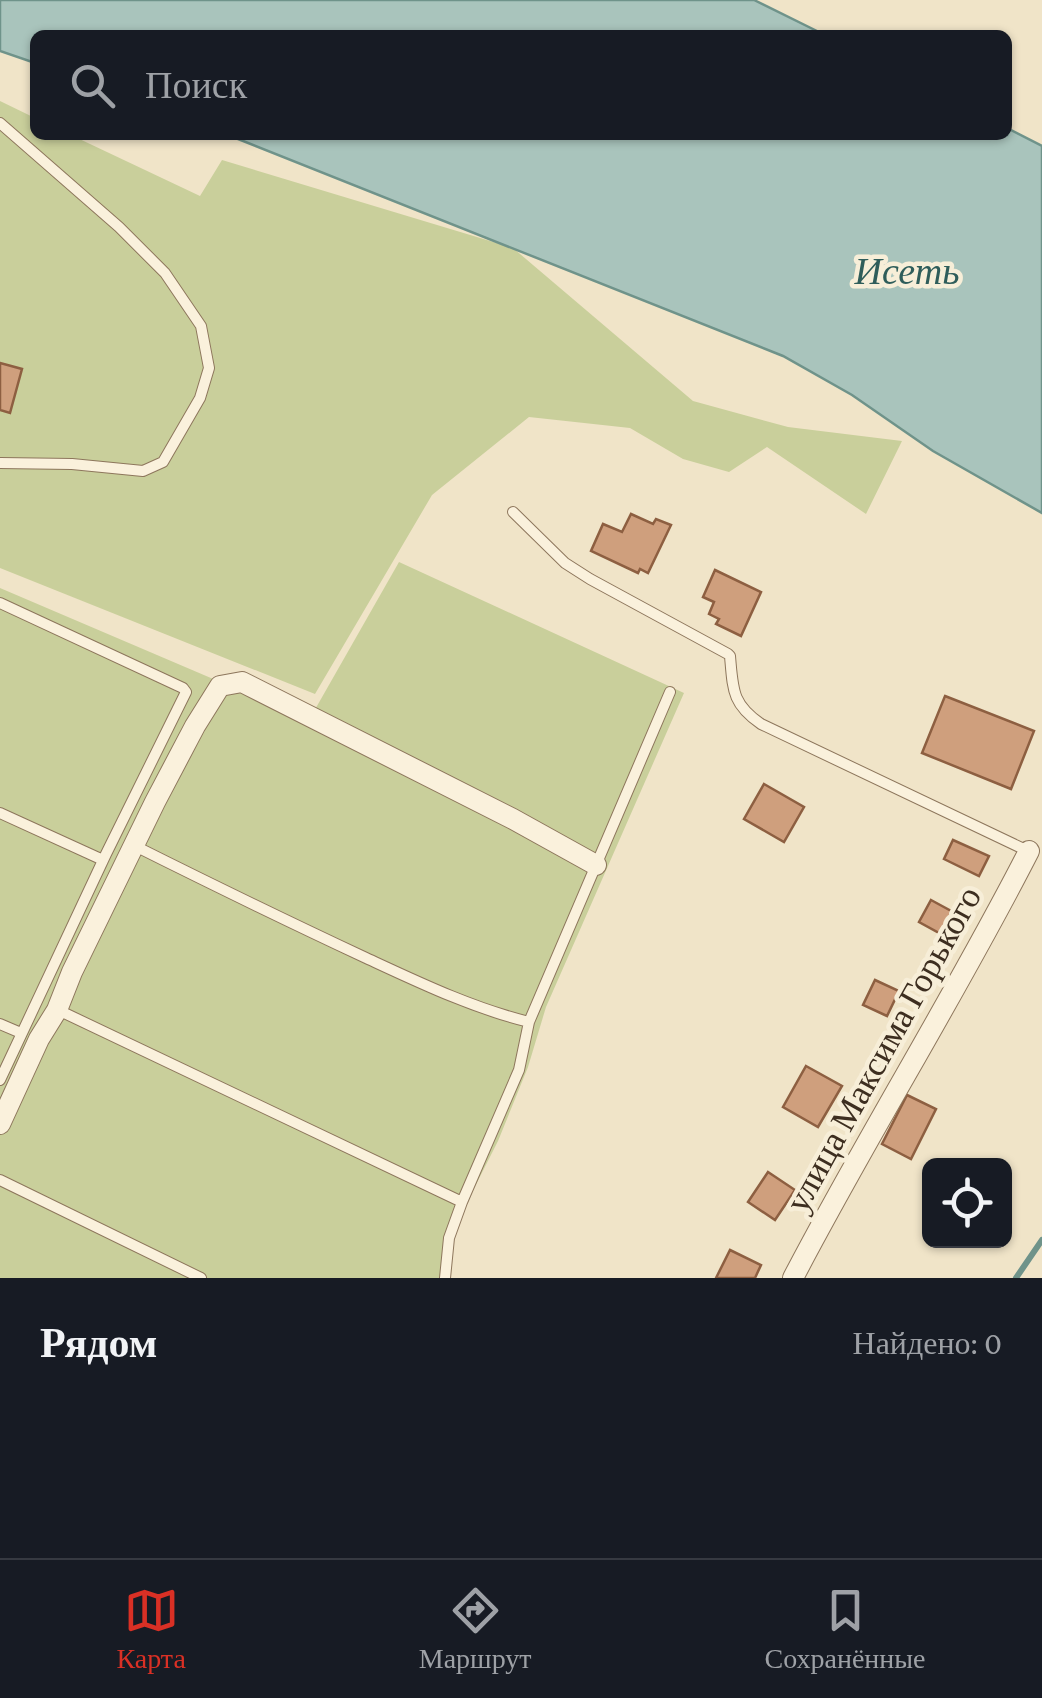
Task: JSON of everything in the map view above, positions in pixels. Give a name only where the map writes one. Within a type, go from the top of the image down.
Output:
[{"type":"street","points":[[0,1124],[154,802],[220,686],[242,682],[596,865]]},
{"type":"street","name":"улица Максима Горького","points":[[793,1278],[1029,851]]},
{"type":"lane","points":[[0,123],[165,273],[201,326],[209,368],[200,398],[163,462],[143,471],[72,464],[0,463]]},
{"type":"lane","points":[[513,512],[578,571],[728,654],[735,698],[744,712],[762,724],[1029,851]]},
{"type":"lane","points":[[0,602],[186,692],[0,1080]]},
{"type":"lane","points":[[445,1278],[449,1238],[519,1070],[529,1022],[670,692]]},
{"type":"lane","points":[[0,813],[104,860]]},
{"type":"lane","points":[[135,846],[407,976],[503,1016],[529,1022]]},
{"type":"lane","points":[[57,1010],[462,1202]]},
{"type":"lane","points":[[0,1024],[22,1034]]},
{"type":"lane","points":[[0,1180],[201,1278]]},
{"type":"green space","points":[[0,101],[30,116],[30,140],[82,140],[200,196],[222,160],[513,248],[693,401],[788,427],[902,441],[866,514],[767,447],[729,472],[683,459],[630,428],[529,417],[432,495],[315,694],[0,568]]},
{"type":"green space","points":[[399,562],[684,693],[546,1007],[528,1067],[498,1141],[449,1238],[450,1278],[0,1278],[0,588],[309,720]]},
{"type":"water","points":[[0,0],[754,0],[815,30],[30,30],[30,61],[0,51]]},
{"type":"water","name":"Исеть","points":[[1012,131],[1042,146],[1042,513],[933,451],[852,395],[783,356],[241,140],[1012,140]]},
{"type":"building","points":[[0,363],[22,369],[10,413],[0,410]]},
{"type":"building","points":[[631,514],[653,524],[656,519],[671,525],[648,573],[640,569],[638,573],[591,551],[603,524],[622,532]]},
{"type":"building","points":[[715,570],[761,592],[741,636],[716,624],[719,619],[709,614],[714,602],[703,597]]},
{"type":"building","points":[[945,696],[1034,731],[1011,789],[922,753]]},
{"type":"building","points":[[764,784],[804,807],[784,842],[744,819]]},
{"type":"building","points":[[953,840],[989,856],[979,876],[944,859]]},
{"type":"building","points":[[931,900],[953,912],[941,934],[919,922]]},
{"type":"building","points":[[875,980],[899,991],[887,1016],[863,1005]]},
{"type":"building","points":[[806,1066],[842,1086],[818,1127],[783,1107]]},
{"type":"building","points":[[907,1095],[936,1109],[911,1159],[882,1144]]},
{"type":"building","points":[[768,1172],[795,1190],[775,1220],[748,1202]]},
{"type":"building","points":[[730,1250],[761,1265],[755,1278],[716,1278]]},
{"type":"waterway","points":[[1016,1278],[1042,1240]]}]
